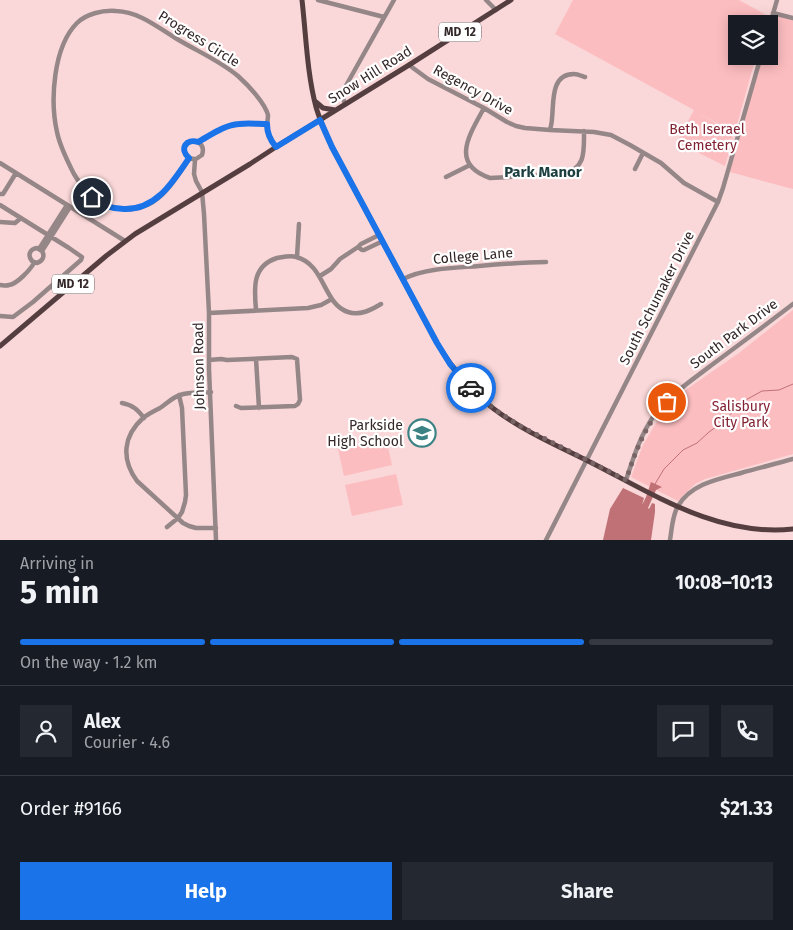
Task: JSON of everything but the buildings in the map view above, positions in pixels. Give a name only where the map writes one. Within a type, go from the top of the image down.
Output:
[{"type":"main road","points":[[302,0],[309,67],[320,120],[332,147],[444,356],[472,390],[494,409],[516,423],[678,507],[720,523],[739,527],[772,531],[793,530]]},
{"type":"main road","name":"Snow Hill Road","points":[[0,346],[124,241],[511,0]]},
{"type":"main road","points":[[315,101],[323,108],[335,110]]},
{"type":"street","points":[[318,0],[384,17]]},
{"type":"street","points":[[345,104],[342,95],[343,91],[394,0]]},
{"type":"street","points":[[486,0],[496,10]]},
{"type":"street","points":[[777,0],[773,13],[793,18]]},
{"type":"street","name":"Progress Circle","points":[[192,159],[184,152],[185,146],[192,141],[198,142],[202,146],[203,152],[200,157],[192,159],[164,193],[153,201],[137,208],[119,209],[107,207],[98,203],[84,189],[64,155],[57,133],[54,99],[56,70],[61,51],[77,23],[96,13],[112,11],[134,14],[222,64],[251,89],[265,110],[268,115],[267,131],[276,147]]},
{"type":"street","name":"Regency Drive","points":[[409,65],[428,79],[516,126],[611,135],[644,153],[684,183],[718,202]]},
{"type":"street","name":"South Schumaker Drive","points":[[546,540],[718,202],[758,65]]},
{"type":"street","points":[[550,130],[554,92],[558,82],[565,76],[573,74],[585,77]]},
{"type":"street","points":[[484,108],[466,145],[465,152],[470,165],[490,178],[569,173],[582,161],[584,131]]},
{"type":"street","name":"Progress Circle","points":[[198,142],[230,126],[238,124],[267,124]]},
{"type":"street","points":[[635,169],[644,153]]},
{"type":"street","name":"Johnson Road","points":[[192,159],[195,178],[202,192],[209,313],[216,540]]},
{"type":"street","points":[[0,163],[124,241]]},
{"type":"street","points":[[446,177],[470,165]]},
{"type":"street","points":[[0,194],[3,194],[16,173]]},
{"type":"street","points":[[0,205],[82,257],[81,260],[33,302],[13,317],[0,316]]},
{"type":"street","points":[[41,250],[68,206]]},
{"type":"street","points":[[0,222],[15,223],[21,218]]},
{"type":"street","points":[[297,257],[300,224]]},
{"type":"street","points":[[320,276],[334,267],[345,255],[379,235]]},
{"type":"street","points":[[358,248],[362,250],[383,241]]},
{"type":"street","points":[[34,263],[30,259],[32,250],[41,250]]},
{"type":"street","points":[[0,285],[13,284],[34,263],[40,262],[44,254],[41,250]]},
{"type":"street","points":[[256,310],[256,279],[262,267],[279,258],[297,257],[312,266],[320,276],[334,302],[342,309],[356,313],[367,312],[381,304]]},
{"type":"street","name":"College Lane","points":[[403,279],[436,270],[546,262]]},
{"type":"street","points":[[209,313],[308,308],[332,299]]},
{"type":"street","name":"South Park Drive","points":[[626,480],[645,431],[654,416],[667,402],[686,384],[793,304]]},
{"type":"street","points":[[209,360],[295,358],[298,360],[300,400],[298,404],[295,406],[259,408],[241,408],[236,406]]},
{"type":"street","points":[[256,359],[259,408]]},
{"type":"street","points":[[211,392],[179,395],[144,418],[133,430],[128,439],[127,448],[128,466],[137,481],[178,518],[188,526],[216,528]]},
{"type":"street","points":[[167,527],[182,512],[186,495],[182,408],[179,395]]},
{"type":"street","points":[[122,403],[129,404],[138,410],[144,418]]},
{"type":"street","points":[[670,540],[674,517],[678,507],[691,492],[709,482],[793,459]]},
{"type":"green space","name":"Beth Iserael Cemetery","points":[[573,0],[739,0],[766,15],[728,15],[728,65],[754,65],[735,132],[696,112],[734,133],[725,166],[677,142],[694,110],[555,34]]},
{"type":"green space","points":[[773,13],[793,18],[793,189],[730,172],[759,65],[778,65],[778,15],[772,15]]},
{"type":"green space","name":"Salisbury City Park","points":[[793,310],[793,454],[705,479],[695,484],[678,501],[631,477],[643,445],[660,416],[687,389],[739,353]]},
{"type":"green space","points":[[386,438],[392,465],[344,476],[338,449]]},
{"type":"green space","points":[[396,474],[403,505],[352,516],[345,485]]},
{"type":"shaded area","points":[[651,482],[662,487],[656,490],[648,508],[652,503],[655,504],[651,540],[603,540],[610,509],[623,488],[644,498],[642,505]]},
{"type":"waterway","points":[[655,484],[664,469],[683,450],[697,443],[724,421],[742,402],[762,391],[779,390],[793,384]]},
{"type":"way so far","points":[[471,388],[494,409],[520,426],[626,480],[645,431],[654,416],[667,402]]},
{"type":"place","name":"Parkside High School","points":[[422,433]]},
{"type":"district","name":"Park Manor","points":[[543,172]]},
{"type":"route","points":[[92,197],[98,203],[113,209],[129,210],[147,205],[164,193],[189,158],[185,154],[184,149],[189,142],[198,142],[223,128],[238,124],[267,124],[267,131],[276,147],[320,120],[366,212],[437,343],[450,364],[471,388]]}]
